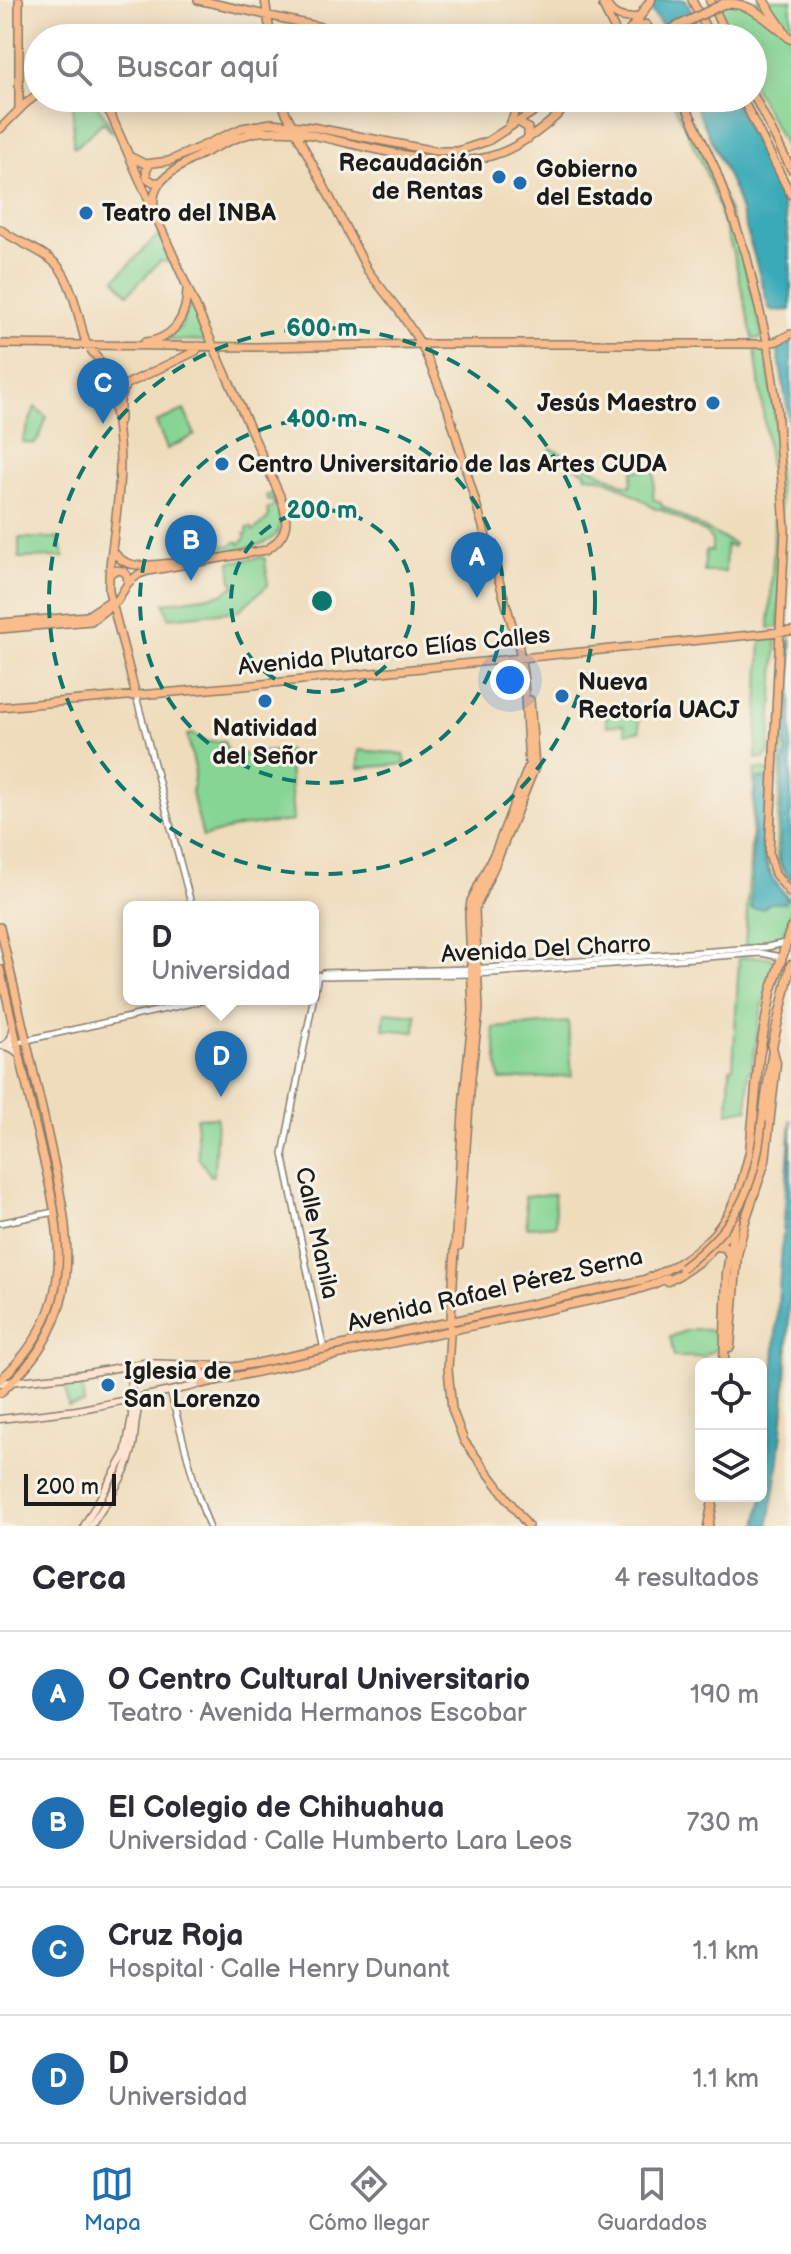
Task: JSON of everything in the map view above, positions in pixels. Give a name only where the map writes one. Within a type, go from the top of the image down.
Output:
[{"type":"highway","points":[[634,24],[651,0]]},
{"type":"highway","points":[[708,0],[721,24]]},
{"type":"highway","points":[[763,0],[787,32]]},
{"type":"highway","points":[[681,24],[734,2],[744,4],[787,32]]},
{"type":"highway","points":[[641,14],[646,24]]},
{"type":"highway","name":"Avenida Rafael Pérez Serna","points":[[742,1181],[751,1142],[763,1033],[771,992],[790,929]]},
{"type":"highway","points":[[728,1358],[737,1255],[765,1161],[776,1063],[772,1047],[791,966]]},
{"type":"highway","points":[[727,1358],[726,1291],[742,1181]]},
{"type":"highway","points":[[664,1280],[682,1273],[715,1246],[731,1229],[726,1218]]},
{"type":"highway","points":[[715,1246],[725,1247],[730,1255]]},
{"type":"highway","points":[[706,1526],[711,1502]]},
{"type":"main road","points":[[19,0],[19,109]]},
{"type":"main road","points":[[198,0],[308,24]]},
{"type":"main road","points":[[265,0],[269,24]]},
{"type":"main road","points":[[692,0],[704,24]]},
{"type":"main road","points":[[603,3],[618,17],[641,14]]},
{"type":"main road","points":[[603,3],[613,24]]},
{"type":"main road","points":[[0,129],[24,105]]},
{"type":"main road","points":[[109,112],[286,514],[286,524],[280,537],[266,550],[143,572],[128,583],[121,598],[120,620],[138,697]]},
{"type":"main road","points":[[271,123],[278,118],[279,112]]},
{"type":"main road","points":[[287,112],[368,271],[421,344],[448,409],[523,658],[535,763],[475,909],[473,948]]},
{"type":"main road","points":[[510,148],[501,141],[515,112]]},
{"type":"main road","points":[[155,216],[153,200],[161,182],[180,167],[246,135],[295,128],[313,135],[402,149],[458,151],[478,146],[534,112]]},
{"type":"main road","points":[[128,156],[150,164],[178,158],[242,128],[271,123],[402,149],[439,160],[485,158],[528,139],[562,112]]},
{"type":"main road","points":[[690,112],[736,222],[770,343],[783,472],[787,632],[769,854],[775,874],[791,894]]},
{"type":"main road","points":[[749,112],[791,195]]},
{"type":"main road","points":[[762,112],[791,169]]},
{"type":"main road","points":[[518,122],[528,128],[528,139]]},
{"type":"main road","points":[[304,145],[307,138],[313,135]]},
{"type":"main road","points":[[150,164],[146,171],[147,178],[161,182]]},
{"type":"main road","points":[[0,229],[57,265],[88,339],[92,341],[160,339],[171,332],[180,320],[186,308],[187,286]]},
{"type":"main road","points":[[75,345],[80,339],[81,323]]},
{"type":"main road","points":[[81,323],[87,345],[103,370],[118,431]]},
{"type":"main road","points":[[0,344],[770,343],[791,334]]},
{"type":"main road","points":[[410,344],[416,336]]},
{"type":"main road","points":[[202,346],[220,359]]},
{"type":"main road","points":[[138,697],[115,620],[108,574],[119,477],[120,397],[127,384],[202,346]]},
{"type":"main road","points":[[112,549],[118,559],[128,565],[190,563]]},
{"type":"main road","points":[[108,574],[123,571],[128,583]]},
{"type":"main road","points":[[0,623],[87,616],[121,598]]},
{"type":"main road","points":[[94,619],[111,603]]},
{"type":"main road","points":[[0,629],[84,623],[94,619],[115,620]]},
{"type":"main road","points":[[787,632],[784,642],[774,853],[777,868],[791,885]]},
{"type":"main road","name":"Avenida Plutarco Elías Calles","points":[[0,707],[138,697],[787,632]]},
{"type":"main road","points":[[449,1376],[467,1096],[473,1033],[479,1010],[469,914],[471,901],[528,769],[530,759],[523,658]]},
{"type":"main road","points":[[525,694],[532,719]]},
{"type":"main road","points":[[524,794],[532,767],[530,759]]},
{"type":"main road","points":[[0,927],[62,1201],[67,1265],[58,1312],[43,1345],[0,1393]]},
{"type":"main road","points":[[0,969],[53,1200],[59,1259],[51,1301],[42,1326],[0,1381],[11,1383],[153,1363],[199,1365],[204,1376],[201,1384],[170,1391],[67,1411],[0,1419]]},
{"type":"main road","points":[[2,1046],[11,1038],[14,1029]]},
{"type":"main road","points":[[2,1046],[19,1054]]},
{"type":"main road","name":"Avenida Rafael Pérez Serna","points":[[199,1365],[241,1366],[439,1333],[451,1325],[630,1292],[664,1280],[711,1245],[739,1208],[756,1168],[772,1047]]},
{"type":"main road","name":"Avenida Rafael Pérez Serna","points":[[201,1384],[653,1276],[698,1251],[717,1232],[742,1181]]},
{"type":"main road","points":[[53,1200],[59,1204],[62,1201]]},
{"type":"main road","points":[[55,1212],[65,1217]]},
{"type":"main road","points":[[454,1280],[449,1343],[452,1409],[464,1441],[528,1526]]},
{"type":"main road","points":[[439,1333],[449,1343]]},
{"type":"main road","points":[[131,1374],[136,1368],[153,1363]]},
{"type":"main road","points":[[84,1526],[125,1455],[131,1425],[130,1364]]},
{"type":"main road","points":[[132,1384],[145,1396]]},
{"type":"main road","points":[[91,1526],[128,1462],[133,1447],[137,1408],[145,1396]]},
{"type":"street","points":[[138,697],[190,901]]},
{"type":"street","name":"Avenida Del Charro","points":[[498,970],[772,947],[785,943]]},
{"type":"street","name":"Avenida Del Charro","points":[[319,975],[359,971],[498,970],[761,953],[781,957]]},
{"type":"street","points":[[2,1046],[183,1005]]},
{"type":"street","name":"Calle Manila","points":[[311,1005],[302,1067],[283,1154],[325,1353]]},
{"type":"street","points":[[0,1223],[55,1212]]},
{"type":"street","points":[[170,1391],[209,1526]]},
{"type":"green space","points":[[714,0],[791,0],[791,157],[767,112],[767,24],[724,24]]},
{"type":"green space","points":[[73,112],[102,112],[113,133],[103,122],[76,147],[73,146]]},
{"type":"green space","points":[[677,112],[684,112],[726,203],[743,255],[763,338],[753,339],[734,256],[703,165]]},
{"type":"green space","points":[[158,235],[171,263],[160,261],[128,294],[115,279]]},
{"type":"green space","points":[[191,303],[208,341],[167,340],[181,327]]},
{"type":"green space","points":[[755,349],[765,349],[776,426],[781,528],[779,627],[769,628],[774,546],[773,497]]},
{"type":"green space","points":[[35,407],[47,417],[34,444],[22,442]]},
{"type":"green space","points":[[184,410],[195,435],[167,449],[156,422]]},
{"type":"green space","points":[[551,448],[625,485],[631,486],[633,470],[655,471],[653,499],[734,544],[733,547],[726,545],[725,572],[704,572],[706,550],[712,551],[712,541],[706,533],[661,509],[655,509],[613,483],[586,476],[585,472],[555,456],[549,457]]},
{"type":"green space","points":[[272,493],[280,519],[279,528],[269,541],[218,553],[191,553],[190,550],[231,546],[237,541],[240,544],[246,537],[244,534],[248,533],[247,528],[251,527],[253,531],[269,517],[267,510],[274,506],[266,496]]},
{"type":"green space","points":[[19,538],[58,538],[64,557],[19,558]]},
{"type":"green space","points":[[263,557],[268,585],[238,611],[169,618],[164,603],[222,594],[235,585],[230,562]]},
{"type":"green space","points":[[777,638],[769,754],[756,759],[761,639]]},
{"type":"green space","points":[[791,638],[791,882],[778,863],[776,851],[787,647]]},
{"type":"green space","points":[[637,705],[640,731],[626,733],[624,724],[607,726],[605,707]]},
{"type":"green space","points":[[192,734],[208,742],[224,741],[229,754],[288,750],[293,821],[237,827],[203,837],[192,794],[195,768],[187,735]]},
{"type":"green space","points":[[358,750],[404,754],[406,764],[358,768]]},
{"type":"green space","points":[[764,769],[770,774],[767,862],[773,879],[791,901],[791,913],[781,941],[745,946],[755,770]]},
{"type":"green space","points":[[769,957],[775,962],[761,1012],[751,1071],[748,1072],[748,1109],[728,1113],[739,958]]},
{"type":"green space","points":[[385,1012],[416,1015],[415,1032],[383,1029]]},
{"type":"green space","points":[[568,1022],[572,1076],[500,1080],[493,1028]]},
{"type":"green space","points":[[217,1117],[214,1175],[211,1176],[198,1157],[196,1118]]},
{"type":"green space","points":[[554,1194],[556,1225],[527,1227],[525,1196]]},
{"type":"green space","points":[[696,1329],[708,1330],[720,1338],[720,1346],[703,1357],[674,1357],[670,1337]]},
{"type":"green space","points":[[81,1379],[84,1404],[68,1407],[65,1382]]},
{"type":"water","points":[[644,0],[686,0],[698,24],[660,24]]},
{"type":"water","points":[[698,112],[740,112],[777,191],[788,231],[791,310],[772,311],[769,308],[734,190]]},
{"type":"water","points":[[791,339],[791,461],[778,351]]},
{"type":"water","points":[[791,641],[791,880],[779,858]]},
{"type":"water","points":[[755,779],[768,781],[764,860],[787,899],[784,903],[770,903],[762,909],[752,909]]},
{"type":"water","points":[[791,1119],[790,1291],[782,1427],[768,1526],[757,1526],[761,1502],[767,1502],[767,1461]]},
{"type":"place","name":"Recaudación de Rentas","points":[[499,177]]},
{"type":"place","name":"Gobierno del Estado","points":[[520,183]]},
{"type":"place","name":"Teatro del INBA","points":[[86,213]]},
{"type":"place","name":"Jesús Maestro","points":[[713,403]]},
{"type":"place","name":"Cruz Roja","points":[[103,424]]},
{"type":"place","name":"Centro Universitario de las Artes CUDA","points":[[222,464]]},
{"type":"place","name":"El Colegio de Chihuahua","points":[[191,581]]},
{"type":"place","name":"O Centro Cultural Universitario","points":[[477,598]]},
{"type":"place","name":"Nueva Rectoría UACJ","points":[[562,696]]},
{"type":"place","name":"Natividad del Señor","points":[[265,701]]},
{"type":"place","name":"D","points":[[221,1097]]},
{"type":"place","name":"Iglesia de San Lorenzo","points":[[108,1385]]}]
